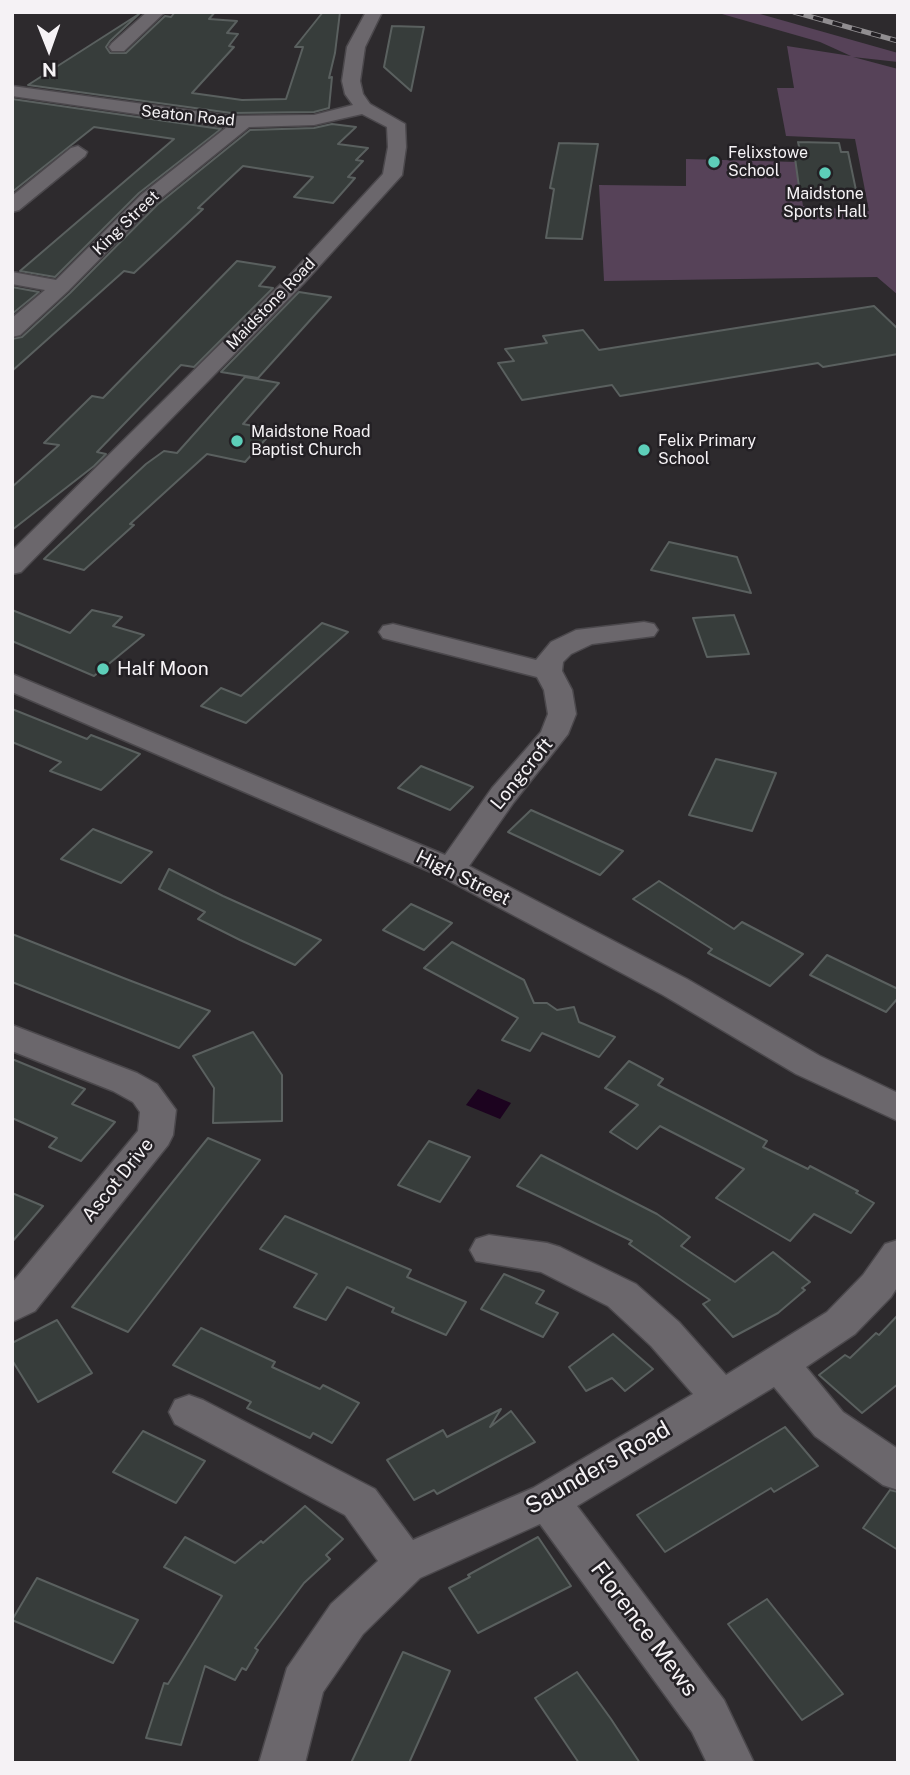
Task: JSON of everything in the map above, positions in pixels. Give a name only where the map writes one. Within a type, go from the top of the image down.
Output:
[{"type":"street","points":[[118,47],[157,12]]},
{"type":"street","points":[[364,108],[354,94],[351,66],[359,40],[374,12]]},
{"type":"street","name":"Seaton Road","points":[[12,91],[158,114],[244,122],[314,120],[364,108]]},
{"type":"street","name":"Maidstone Road","points":[[12,566],[297,279],[392,175],[397,147],[396,124],[364,108]]},
{"type":"street","name":"King Street","points":[[12,330],[61,287],[148,199],[244,122]]},
{"type":"street","points":[[12,206],[78,152]]},
{"type":"street","points":[[12,278],[61,287]]},
{"type":"street","points":[[393,632],[548,671],[549,660],[561,648],[586,636],[644,630]]},
{"type":"street","name":"Longcroft","points":[[450,869],[503,795],[554,734],[562,713],[558,690],[548,671]]},
{"type":"street","name":"High Street","points":[[12,682],[450,869],[675,987],[808,1065],[898,1108]]},
{"type":"street","name":"Ascot Drive","points":[[12,1037],[125,1082],[145,1093],[158,1110],[155,1135],[21,1300],[12,1306]]},
{"type":"street","points":[[489,1250],[547,1258],[622,1294],[665,1334],[721,1398]]},
{"type":"street","name":"Saunders Road","points":[[282,1763],[303,1683],[348,1619],[405,1564],[548,1501],[779,1364],[841,1322],[877,1286],[898,1255]]},
{"type":"street","points":[[779,1364],[829,1424],[898,1472]]},
{"type":"street","points":[[189,1412],[360,1502],[405,1564]]},
{"type":"street","name":"Florence Mews","points":[[548,1501],[708,1716],[732,1763]]},
{"type":"shaded area","points":[[715,12],[753,12],[898,53],[898,62],[853,57],[898,69],[898,295],[877,277],[604,281],[599,185],[686,186],[686,159],[796,162],[803,206],[869,211],[855,139],[786,136],[777,88],[794,88],[787,46],[851,56],[820,42]]},
{"type":"shaded area","points":[[478,1089],[511,1103],[500,1119],[466,1105]]},
{"type":"building","points":[[175,12],[215,12],[209,19],[237,21],[227,33],[238,34],[229,46],[234,47],[192,93],[242,100],[286,99],[303,47],[295,47],[323,12],[340,12],[329,78],[332,77],[329,108],[314,112],[231,113],[28,85],[139,14],[106,47],[110,53],[126,53],[165,16],[171,17]]},
{"type":"building","points":[[392,26],[424,27],[411,91],[384,67]]},
{"type":"building","points":[[12,99],[221,129],[139,193],[55,277],[20,271],[174,139],[94,127],[12,192]]},
{"type":"building","points":[[332,124],[356,127],[338,144],[368,148],[356,160],[363,161],[348,177],[355,178],[333,203],[294,197],[313,177],[243,166],[198,208],[203,209],[134,273],[124,271],[12,371],[12,339],[22,337],[157,205],[250,130],[314,128]]},
{"type":"building","name":"Maidstone Sports Hall","points":[[798,142],[839,143],[841,152],[848,152],[857,195],[800,194],[794,151],[800,151]]},
{"type":"building","points":[[559,143],[598,144],[582,239],[546,238],[554,189],[550,188]]},
{"type":"building","points":[[237,261],[275,267],[259,286],[273,288],[194,367],[181,365],[97,452],[106,454],[94,466],[12,530],[12,487],[59,445],[44,443],[92,396],[103,398]]},
{"type":"building","points":[[12,287],[39,292],[12,314]]},
{"type":"building","points":[[299,292],[331,297],[258,378],[221,372]]},
{"type":"building","points":[[874,306],[898,329],[898,354],[823,367],[818,363],[620,396],[612,385],[522,400],[498,363],[514,361],[505,349],[547,343],[543,336],[583,330],[599,350]]},
{"type":"building","points":[[245,377],[279,383],[243,424],[274,430],[245,462],[207,454],[84,570],[44,559],[146,464],[164,451],[177,453]]},
{"type":"building","points":[[669,542],[737,557],[751,593],[651,570]]},
{"type":"building","points":[[12,610],[70,633],[92,610],[122,617],[113,626],[144,635],[94,676],[12,641]]},
{"type":"building","points":[[734,615],[749,654],[707,657],[693,618]]},
{"type":"building","points":[[322,623],[348,632],[246,723],[201,706],[221,688],[241,696]]},
{"type":"building","points":[[12,709],[87,739],[91,735],[140,754],[101,790],[50,771],[61,762],[12,742]]},
{"type":"building","points":[[716,759],[776,773],[752,831],[689,815]]},
{"type":"building","points":[[421,766],[473,787],[450,810],[398,788]]},
{"type":"building","points":[[531,810],[623,851],[600,875],[508,832]]},
{"type":"building","points":[[93,829],[152,852],[121,883],[61,859]]},
{"type":"building","points":[[169,869],[321,940],[295,965],[240,940],[198,919],[205,912],[159,889]]},
{"type":"building","points":[[659,881],[734,929],[742,922],[803,954],[770,986],[708,953],[712,949],[633,899]]},
{"type":"building","points":[[411,904],[452,923],[424,950],[383,930]]},
{"type":"building","points":[[12,934],[210,1011],[179,1048],[12,982]]},
{"type":"building","points":[[452,942],[524,980],[534,1003],[547,1003],[557,1010],[574,1007],[579,1022],[615,1037],[599,1057],[542,1033],[530,1051],[502,1040],[518,1018],[424,968]]},
{"type":"building","points":[[827,955],[898,989],[898,998],[886,1012],[810,975]]},
{"type":"building","points":[[253,1032],[282,1075],[282,1121],[213,1123],[214,1088],[193,1056]]},
{"type":"building","points":[[12,1059],[85,1089],[72,1104],[115,1122],[81,1161],[49,1147],[57,1138],[12,1118]]},
{"type":"building","points":[[629,1061],[663,1079],[658,1085],[767,1141],[763,1147],[808,1169],[810,1166],[858,1191],[856,1193],[874,1203],[851,1233],[814,1214],[790,1241],[716,1198],[744,1169],[660,1126],[637,1149],[610,1132],[638,1105],[605,1088]]},
{"type":"building","points":[[208,1138],[260,1160],[128,1332],[72,1307]]},
{"type":"building","points":[[429,1141],[470,1157],[440,1202],[398,1185]]},
{"type":"building","points":[[541,1155],[657,1214],[690,1237],[681,1246],[735,1282],[773,1252],[810,1282],[802,1288],[805,1290],[778,1313],[733,1337],[703,1304],[710,1300],[629,1244],[632,1241],[517,1186]]},
{"type":"building","points":[[12,1193],[43,1206],[12,1242]]},
{"type":"building","points":[[285,1216],[411,1270],[407,1277],[466,1302],[446,1335],[392,1312],[394,1308],[347,1287],[326,1320],[294,1307],[317,1274],[260,1249]]},
{"type":"building","points":[[504,1274],[544,1291],[536,1303],[558,1313],[543,1337],[481,1309]]},
{"type":"building","points":[[898,1315],[898,1384],[862,1413],[819,1375],[845,1355],[850,1358],[876,1333],[879,1335]]},
{"type":"building","points":[[57,1320],[92,1373],[38,1402],[12,1360],[12,1343]]},
{"type":"building","points":[[201,1328],[275,1362],[272,1367],[320,1389],[323,1385],[359,1403],[332,1443],[313,1433],[310,1438],[247,1408],[251,1402],[173,1365]]},
{"type":"building","points":[[613,1334],[653,1369],[625,1391],[612,1378],[586,1391],[569,1367]]},
{"type":"building","points":[[501,1409],[490,1427],[511,1411],[535,1442],[437,1494],[434,1490],[414,1500],[387,1460],[443,1430],[447,1437]]},
{"type":"building","points":[[785,1427],[818,1466],[774,1492],[771,1488],[665,1552],[637,1515]]},
{"type":"building","points":[[143,1431],[205,1461],[176,1503],[113,1472]]},
{"type":"building","points":[[890,1490],[898,1492],[898,1550],[863,1528]]},
{"type":"building","points":[[305,1506],[343,1539],[326,1555],[330,1559],[304,1583],[255,1648],[258,1650],[246,1670],[242,1668],[235,1680],[205,1666],[181,1745],[146,1738],[164,1683],[168,1684],[222,1596],[164,1567],[185,1537],[235,1563],[261,1541],[263,1543]]},
{"type":"building","points":[[538,1537],[571,1586],[478,1633],[449,1588]]},
{"type":"building","points":[[37,1578],[138,1620],[113,1663],[12,1620]]},
{"type":"building","points":[[767,1599],[843,1694],[802,1720],[728,1624]]},
{"type":"building","points":[[403,1652],[450,1671],[409,1763],[351,1763]]},
{"type":"building","points":[[577,1672],[640,1763],[579,1763],[535,1698]]},
{"type":"railway","points":[[794,12],[898,41]]},
{"type":"place","name":"Felixstowe School","points":[[714,162]]},
{"type":"place","name":"Maidstone Sports Hall","points":[[825,173]]},
{"type":"place","name":"Maidstone Road Baptist Church","points":[[237,441]]},
{"type":"place","name":"Felix Primary School","points":[[644,450]]},
{"type":"place","name":"Half Moon","points":[[103,669]]}]
